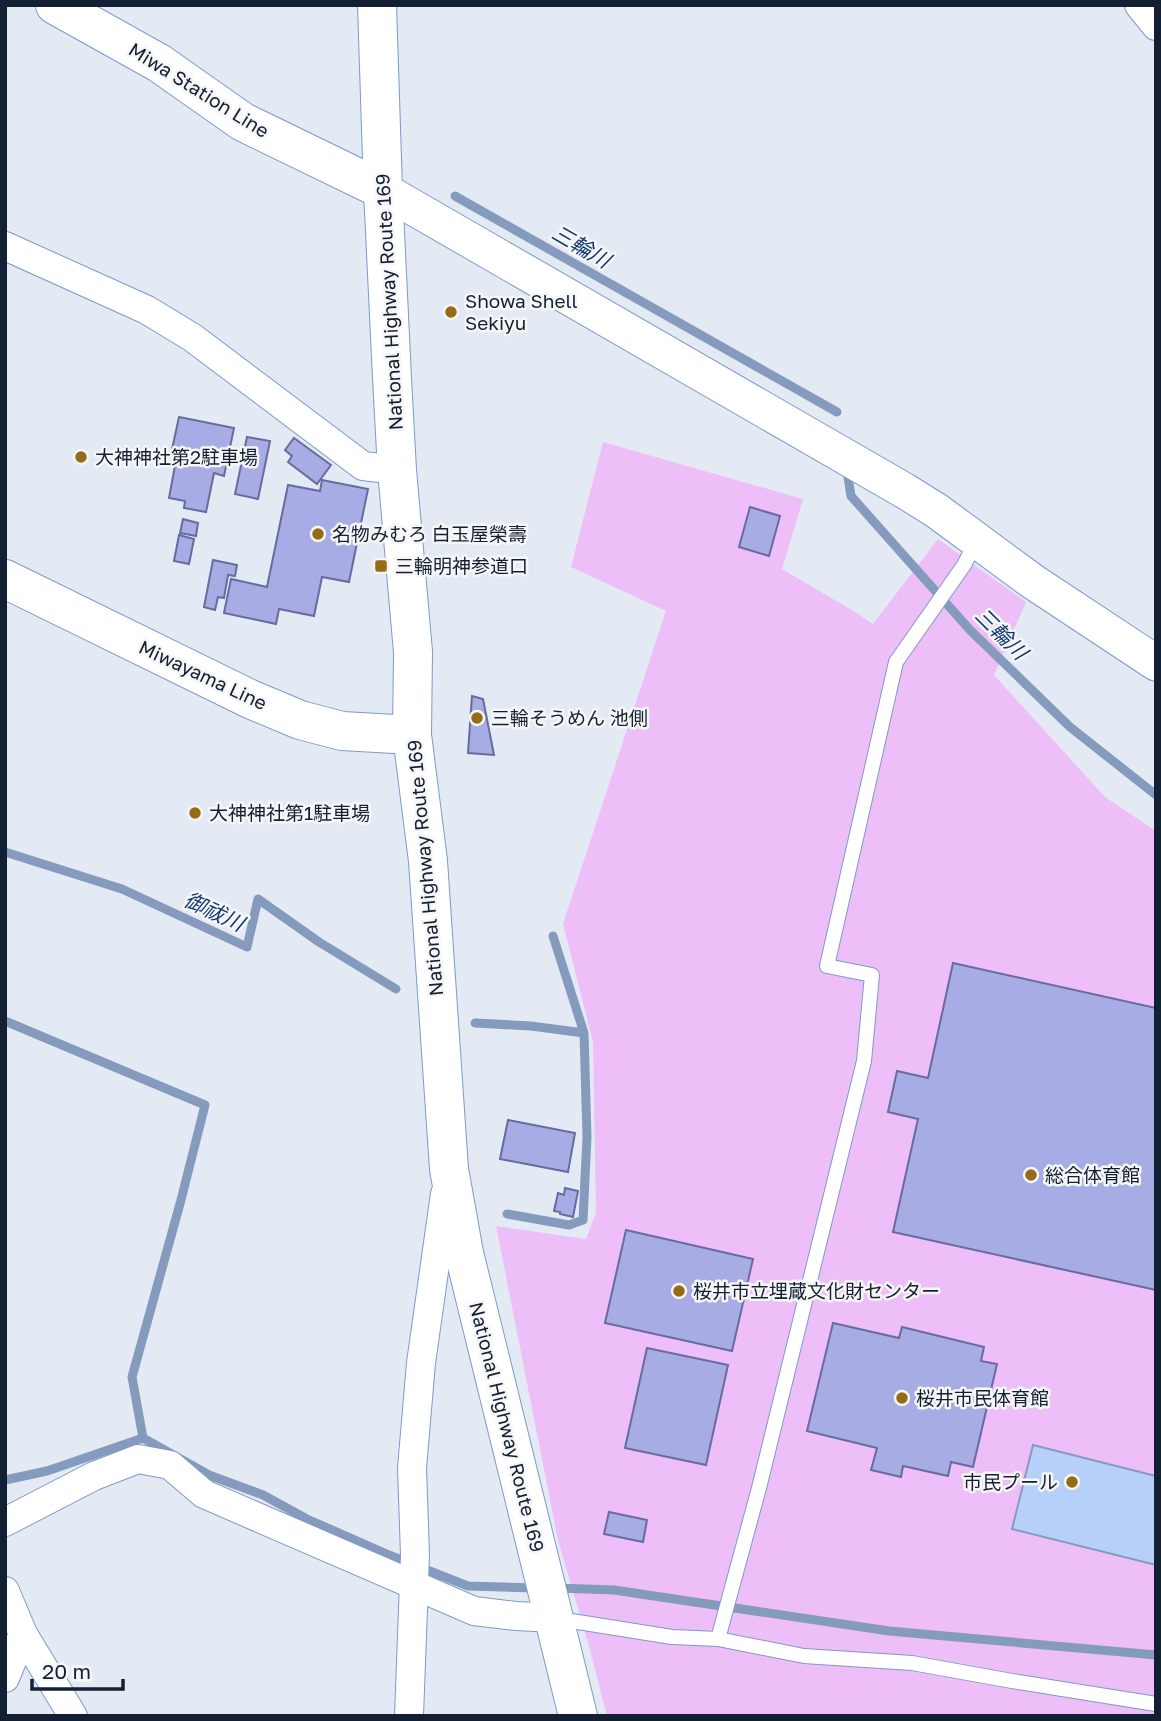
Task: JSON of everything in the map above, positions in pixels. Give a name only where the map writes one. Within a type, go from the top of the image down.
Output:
[{"type":"main road","name":"Miwa Station Line","points":[[55,5],[159,63],[243,122],[383,190]]},
{"type":"main road","name":"National Highway Route 169","points":[[377,5],[397,470],[413,652],[412,735],[428,861],[449,1170],[464,1254],[578,1716]]},
{"type":"main road","name":"Miwayama Line","points":[[5,579],[250,699],[300,720],[342,731],[412,735]]},
{"type":"street","points":[[1139,5],[1156,26]]},
{"type":"street","points":[[383,190],[905,491],[937,511],[970,553],[1032,581],[1156,663]]},
{"type":"street","points":[[5,246],[147,310],[192,338],[363,466],[397,470]]},
{"type":"street","points":[[409,1716],[415,1555],[412,1468],[421,1363],[449,1170]]},
{"type":"street","points":[[5,1522],[94,1476],[138,1460],[170,1465],[204,1493],[474,1611],[554,1618]]},
{"type":"street","points":[[5,1591],[23,1634],[73,1716]]},
{"type":"street","points":[[5,1678],[23,1634]]},
{"type":"lane","points":[[718,1639],[759,1488],[864,1061],[872,975],[827,966],[896,662],[970,553]]},
{"type":"lane","points":[[554,1618],[672,1637],[718,1639],[804,1656],[912,1663],[1156,1704]]},
{"type":"shaded area","points":[[603,442],[803,499],[782,569],[873,624],[938,539],[1026,602],[994,675],[1105,797],[1156,831],[1156,1716],[607,1716],[558,1540],[496,1226],[586,1239],[596,1213],[593,1042],[563,924],[666,611],[571,567]]},
{"type":"water","points":[[1033,1445],[1156,1476],[1156,1565],[1012,1529]]},
{"type":"building","points":[[179,417],[234,428],[224,476],[214,473],[206,512],[184,508],[185,501],[169,498],[177,455],[171,454]]},
{"type":"building","points":[[247,437],[270,441],[258,499],[235,494]]},
{"type":"building","points":[[294,438],[331,465],[317,484],[288,462],[292,456],[285,450]]},
{"type":"building","name":"名物みむろ 白玉屋榮壽","points":[[322,480],[368,489],[349,582],[322,577],[314,616],[279,609],[276,624],[224,613],[231,579],[267,587],[288,485],[320,491]]},
{"type":"building","points":[[750,507],[780,516],[769,556],[739,547]]},
{"type":"building","points":[[183,519],[198,523],[196,536],[180,533]]},
{"type":"building","points":[[179,535],[194,539],[189,564],[174,561]]},
{"type":"building","points":[[213,560],[237,565],[235,576],[228,575],[224,598],[218,597],[215,610],[204,607]]},
{"type":"building","points":[[472,696],[483,699],[494,755],[468,753]]},
{"type":"building","name":"総合体育館","points":[[953,963],[1156,1008],[1156,1290],[893,1232],[918,1119],[888,1112],[897,1071],[928,1078]]},
{"type":"building","points":[[508,1120],[575,1133],[568,1172],[500,1159]]},
{"type":"building","points":[[565,1188],[578,1191],[573,1217],[554,1211],[558,1193],[564,1195]]},
{"type":"building","name":"桜井市立埋蔵文化財センター","points":[[626,1230],[753,1259],[732,1351],[605,1323]]},
{"type":"building","name":"桜井市民体育館","points":[[833,1323],[899,1338],[902,1327],[984,1347],[981,1361],[997,1364],[973,1467],[951,1462],[948,1476],[903,1466],[901,1477],[871,1470],[877,1448],[807,1431]]},
{"type":"building","points":[[647,1348],[728,1365],[706,1465],[625,1448]]},
{"type":"building","points":[[609,1512],[647,1520],[643,1542],[604,1534]]},
{"type":"waterway","name":"三輪川","points":[[455,196],[837,412]]},
{"type":"waterway","name":"三輪川","points":[[848,477],[851,496],[970,630],[1070,727],[1156,795]]},
{"type":"waterway","name":"御祓川","points":[[5,852],[122,889],[247,947],[258,899],[319,942],[396,989]]},
{"type":"waterway","points":[[507,1214],[569,1225],[583,1220],[587,1137],[584,1033],[553,936]]},
{"type":"waterway","points":[[5,1021],[205,1105],[132,1377],[143,1438]]},
{"type":"waterway","name":"御祓川","points":[[475,1023],[531,1026],[584,1033]]},
{"type":"waterway","points":[[5,1480],[47,1471],[143,1438],[209,1475],[263,1495],[307,1519],[468,1586],[538,1588]]},
{"type":"waterway","points":[[556,1588],[614,1590],[889,1631],[1156,1655]]},
{"type":"place","name":"Showa Shell Sekiyu","points":[[451,312]]},
{"type":"place","name":"大神神社第2駐車場","points":[[81,457]]},
{"type":"place","name":"名物みむろ 白玉屋榮壽","points":[[318,534]]},
{"type":"place","name":"三輪明神参道口","points":[[381,566]]},
{"type":"place","name":"三輪そうめん 池側","points":[[477,718]]},
{"type":"place","name":"大神神社第1駐車場","points":[[195,813]]},
{"type":"place","name":"総合体育館","points":[[1031,1175]]},
{"type":"place","name":"桜井市立埋蔵文化財センター","points":[[679,1291]]},
{"type":"place","name":"桜井市民体育館","points":[[902,1398]]},
{"type":"place","name":"市民プール","points":[[1072,1482]]}]
